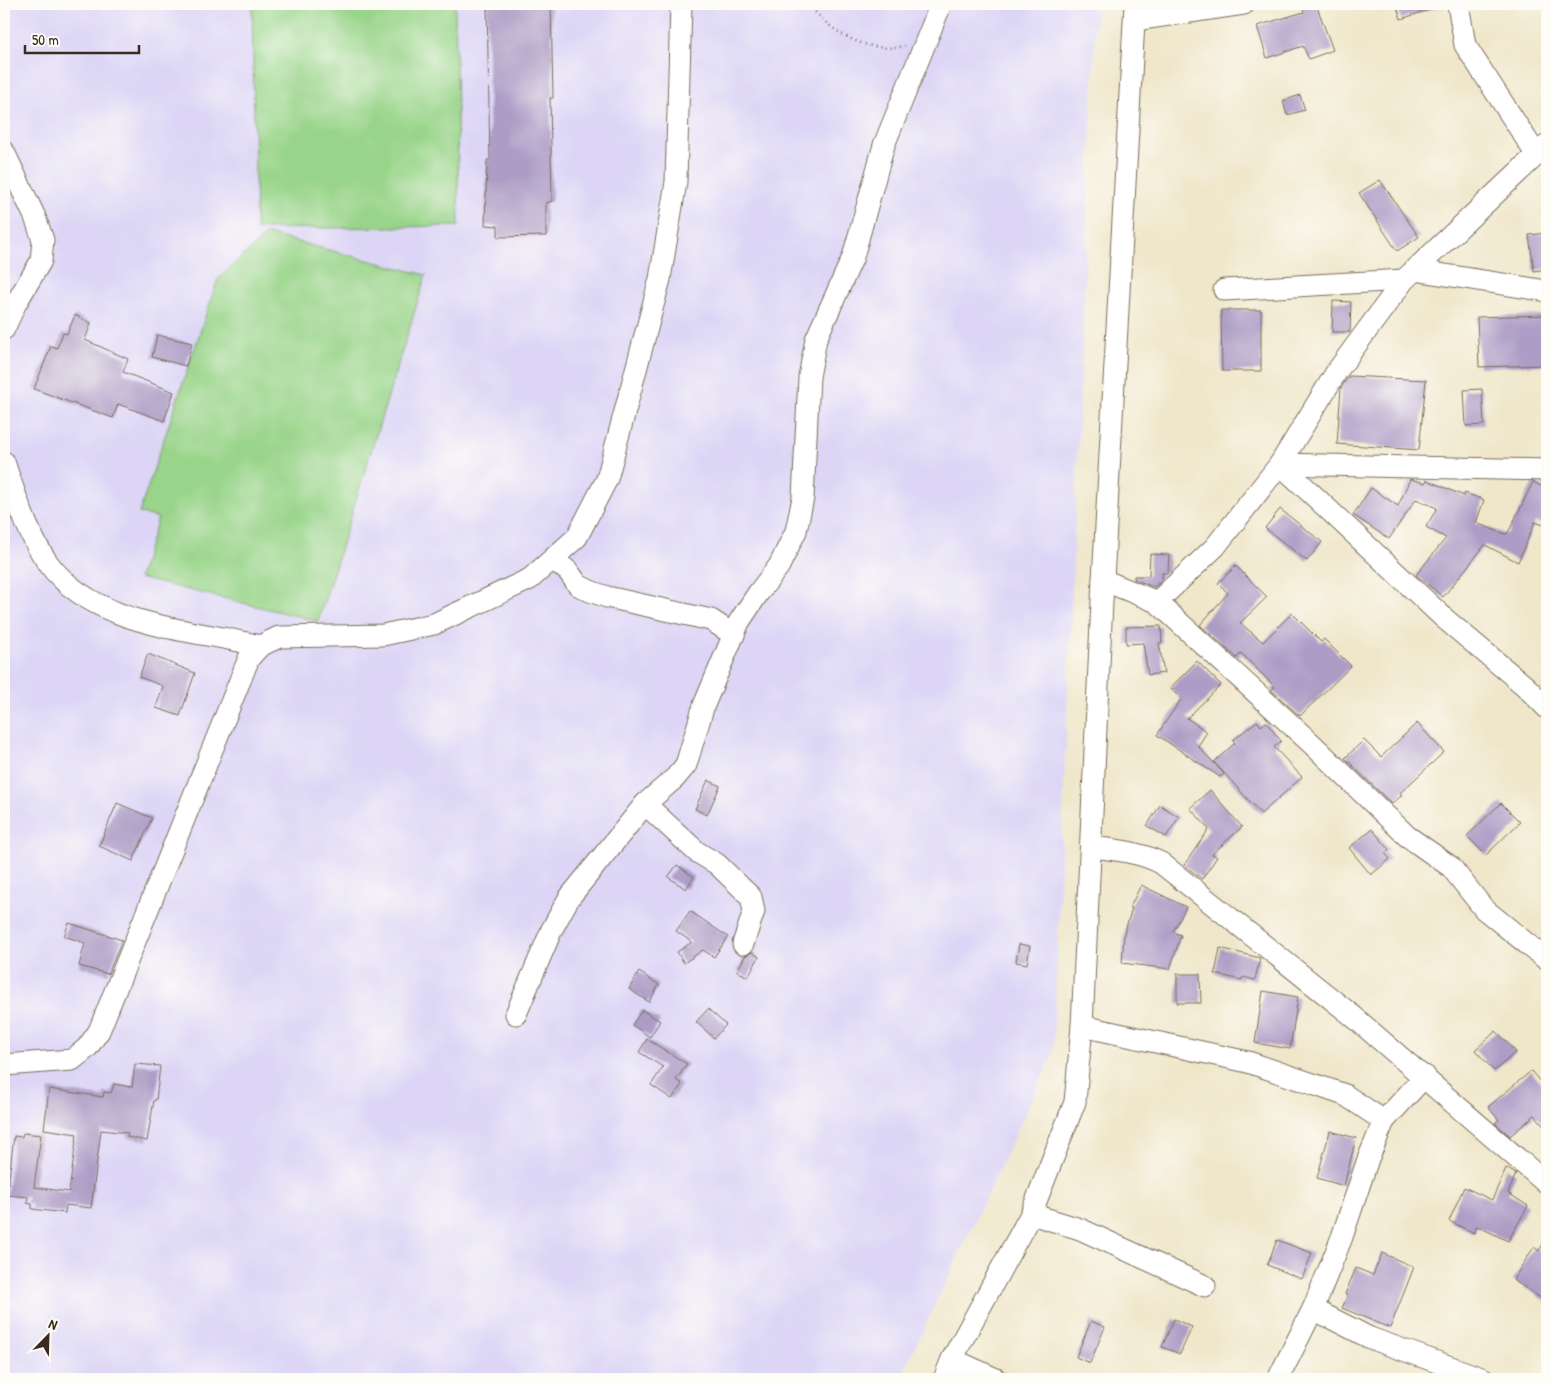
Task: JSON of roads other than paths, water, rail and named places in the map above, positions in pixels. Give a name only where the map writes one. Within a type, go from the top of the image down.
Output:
[{"type":"street","points":[[4,1065],[72,1060],[87,1048],[99,1031],[249,658],[260,646],[279,637],[383,635],[434,624],[530,579],[554,560],[577,537],[607,479],[660,279],[676,182],[681,4]]},
{"type":"street","points":[[516,1014],[552,929],[570,898],[644,804],[675,778],[686,765],[704,706],[734,635],[758,592],[779,566],[796,531],[803,498],[809,377],[816,339],[853,257],[884,145],[941,4]]},
{"type":"street","points":[[944,1379],[952,1359],[1031,1214],[1075,1102],[1082,1026],[1103,580],[1135,12],[1244,4]]},
{"type":"street","points":[[1157,602],[1215,547],[1280,464],[1338,371],[1409,275],[1541,149],[1465,45],[1458,4]]},
{"type":"street","points":[[4,152],[35,217],[43,240],[41,261],[10,302],[4,329]]},
{"type":"street","points":[[1224,290],[1409,275],[1547,291]]},
{"type":"street","points":[[4,462],[38,547],[49,564],[80,595],[100,605],[140,619],[260,646]]},
{"type":"street","points":[[1280,464],[1547,470]]},
{"type":"street","points":[[1280,464],[1445,619],[1525,686],[1547,708]]},
{"type":"street","points":[[554,560],[568,571],[578,585],[590,591],[607,598],[711,620],[734,635]]},
{"type":"street","points":[[1103,580],[1157,602],[1312,744],[1407,836],[1451,867],[1484,908],[1547,960]]},
{"type":"street","points":[[644,804],[697,852],[717,864],[751,896],[754,911],[743,944]]},
{"type":"street","points":[[1091,847],[1126,851],[1146,856],[1161,863],[1425,1076],[1547,1184]]},
{"type":"street","points":[[1082,1026],[1248,1062],[1345,1096],[1384,1121]]},
{"type":"street","points":[[1278,1379],[1313,1309],[1342,1237],[1368,1159],[1384,1121],[1425,1076]]},
{"type":"street","points":[[1031,1214],[1080,1229],[1205,1286]]},
{"type":"street","points":[[1313,1309],[1370,1338],[1484,1379]]},
{"type":"street","points":[[952,1359],[996,1379]]}]
